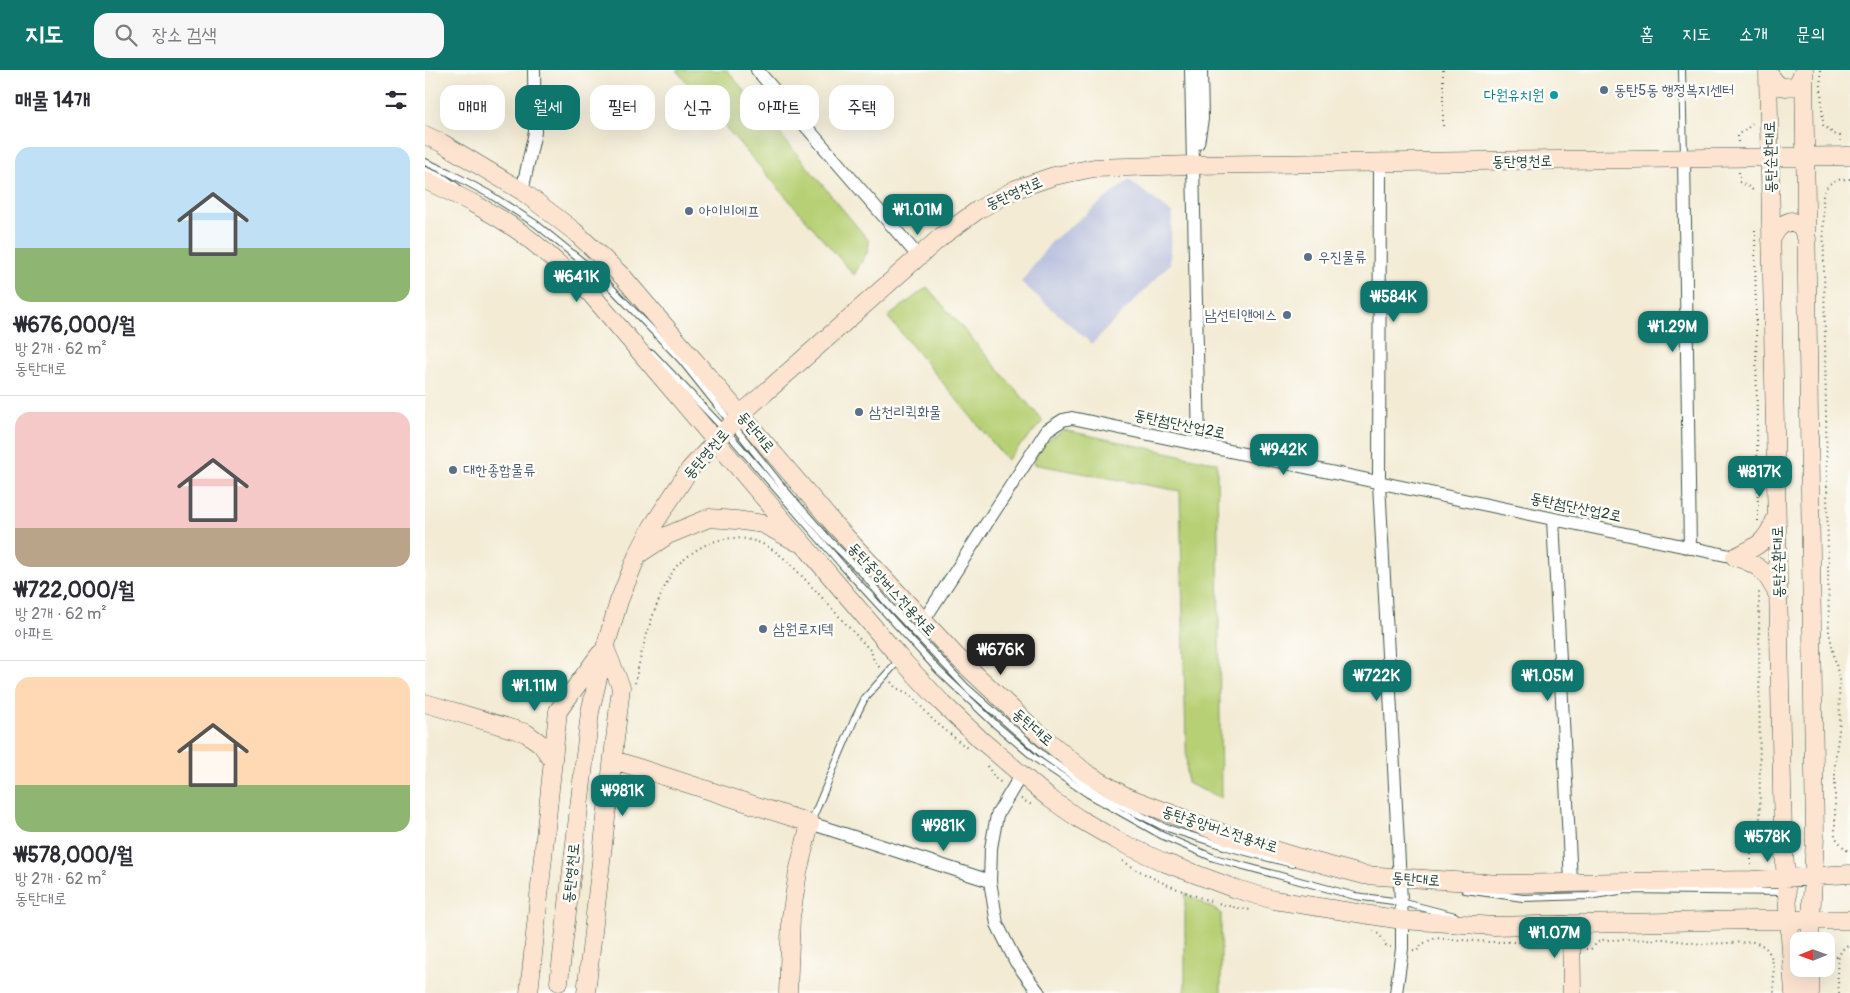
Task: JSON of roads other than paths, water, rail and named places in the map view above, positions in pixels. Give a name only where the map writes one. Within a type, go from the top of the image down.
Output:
[{"type":"street","points":[[522,191],[535,132],[534,70]]},
{"type":"street","points":[[757,70],[919,257]]},
{"type":"street","points":[[1191,70],[1199,444]]},
{"type":"street","points":[[1193,165],[1202,119],[1201,70]]},
{"type":"street","points":[[1768,71],[1777,85],[1786,88],[1797,85],[1810,70]]},
{"type":"street","points":[[1810,70],[1806,156],[1815,837],[1810,932]]},
{"type":"street","name":"동탄순환대로","points":[[1768,71],[1783,838],[1794,993]]},
{"type":"street","name":"동탄대로","points":[[425,135],[442,143],[522,191],[573,231],[623,277],[729,427],[805,546],[900,658],[940,701],[1021,775],[1049,798],[1116,840],[1163,862],[1274,900],[1402,920],[1494,926],[1850,920]]},
{"type":"street","name":"동탄영천로","points":[[559,982],[590,712],[605,648],[619,601],[637,556],[690,469],[729,427],[942,236],[978,210],[1016,189],[1054,176],[1093,168],[1850,156]]},
{"type":"street","points":[[1684,158],[1690,548]]},
{"type":"street","points":[[1381,162],[1379,483],[1402,920],[1402,949],[1396,993]]},
{"type":"street","points":[[425,180],[480,208],[518,231],[549,254],[729,427]]},
{"type":"street","points":[[1771,240],[1781,224],[1791,221],[1801,226],[1807,239]]},
{"type":"street","name":"동탄첨단산업2로","points":[[924,620],[1047,430],[1063,420],[1072,418],[1735,558]]},
{"type":"street","name":"동탄대로","points":[[729,427],[833,523],[957,657],[1029,725],[1086,773],[1127,797],[1232,837],[1364,875],[1400,881],[1500,884],[1752,880],[1787,885],[1813,876],[1850,874]]},
{"type":"street","points":[[1735,558],[1758,545],[1769,535],[1777,517]]},
{"type":"street","points":[[637,556],[668,535],[709,518],[763,524],[805,546]]},
{"type":"street","points":[[1553,519],[1571,882]]},
{"type":"street","points":[[1735,558],[1752,562],[1759,567],[1770,579],[1778,595]]},
{"type":"street","points":[[526,733],[545,725],[558,711],[605,648]]},
{"type":"street","points":[[586,993],[621,687],[605,648]]},
{"type":"street","points":[[425,703],[526,733],[541,744],[553,761]]},
{"type":"street","points":[[529,993],[558,711]]},
{"type":"street","points":[[614,760],[990,881]]},
{"type":"street","points":[[1021,775],[997,815],[991,848],[990,881],[997,924],[1017,962],[1039,993]]},
{"type":"street","points":[[787,993],[791,916],[798,872],[810,823]]},
{"type":"street","points":[[1571,924],[1572,993]]},
{"type":"street","points":[[1809,978],[1809,993]]},
{"type":"lane","points":[[1682,70],[1684,158]]},
{"type":"lane","name":"동탄중앙버스전용차로","points":[[425,162],[489,194],[536,224],[600,276],[681,360],[729,427],[829,540],[865,576],[887,604],[966,687],[1043,755],[1098,794],[1164,827],[1227,847],[1303,867]]},
{"type":"lane","points":[[425,170],[444,178],[552,248],[639,339]]},
{"type":"lane","points":[[645,346],[729,427],[842,565],[939,671],[996,725],[1036,759],[1088,794],[1161,835],[1214,858],[1355,896],[1401,902],[1494,926]]},
{"type":"lane","points":[[810,823],[865,698],[900,658]]},
{"type":"lane","points":[[1322,872],[1360,881],[1400,881],[1453,888]]},
{"type":"lane","points":[[1462,890],[1523,898],[1588,896],[1626,890],[1787,885]]},
{"type":"place","name":"동탄5동 행정복지센터","points":[[1604,90]]},
{"type":"place","name":"다원유치원","points":[[1554,95]]},
{"type":"place","name":"아이비에프","points":[[689,211]]},
{"type":"place","name":"우진물류","points":[[1308,257]]},
{"type":"place","name":"남선티앤에스","points":[[1287,315]]},
{"type":"place","name":"삼천리퀵화물","points":[[859,412]]},
{"type":"place","name":"대한종합물류","points":[[453,470]]},
{"type":"place","name":"삼원로지텍","points":[[763,629]]}]
